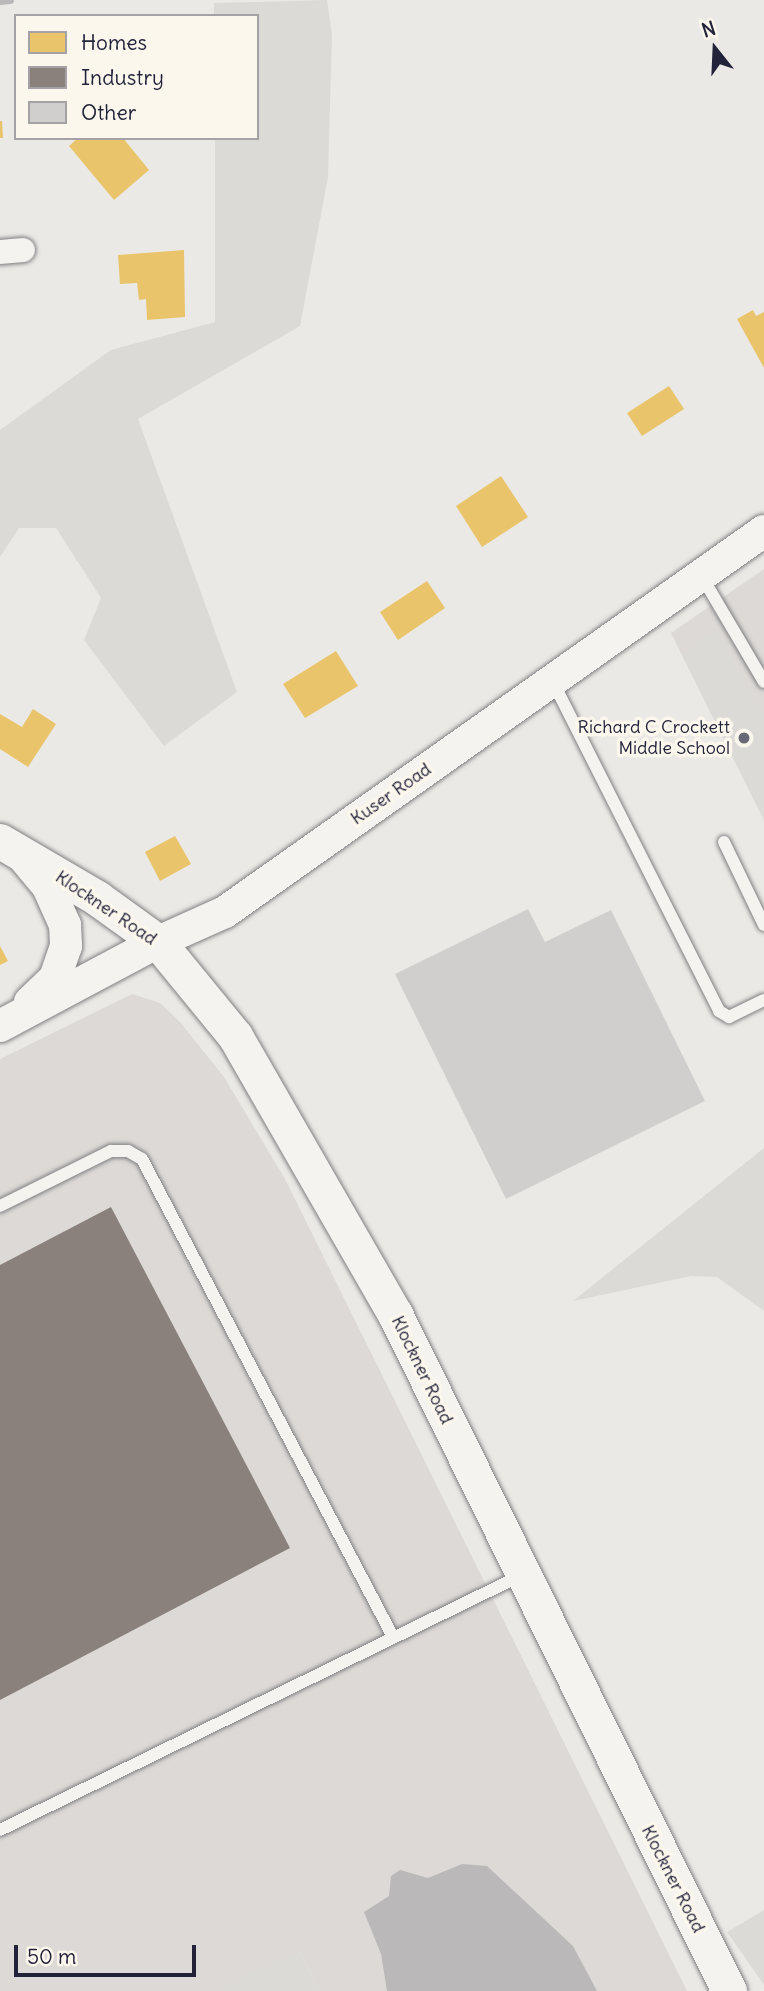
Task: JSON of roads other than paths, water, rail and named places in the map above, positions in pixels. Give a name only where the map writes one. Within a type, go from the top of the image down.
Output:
[{"type":"main road","name":"Klockner Road","points":[[11,848],[97,898],[158,942],[234,1036],[320,1179],[395,1314],[729,1991]]},
{"type":"street","name":"Kuser Road","points":[[6,1023],[158,942],[225,912],[764,531]]},
{"type":"street","points":[[6,1023],[55,978],[66,946],[65,925],[48,887],[11,848]]},
{"type":"lane","points":[[700,575],[764,682]]},
{"type":"lane","points":[[552,680],[719,1011],[729,1017],[764,1000]]},
{"type":"lane","points":[[724,842],[764,925]]},
{"type":"lane","points":[[0,1206],[111,1151],[128,1151],[142,1159],[392,1635]]},
{"type":"lane","points":[[0,1830],[392,1635],[523,1575]]},
{"type":"waterway","points":[[0,1],[10,0]]},
{"type":"place","name":"Richard C Crockett Middle School","points":[[744,738]]}]
